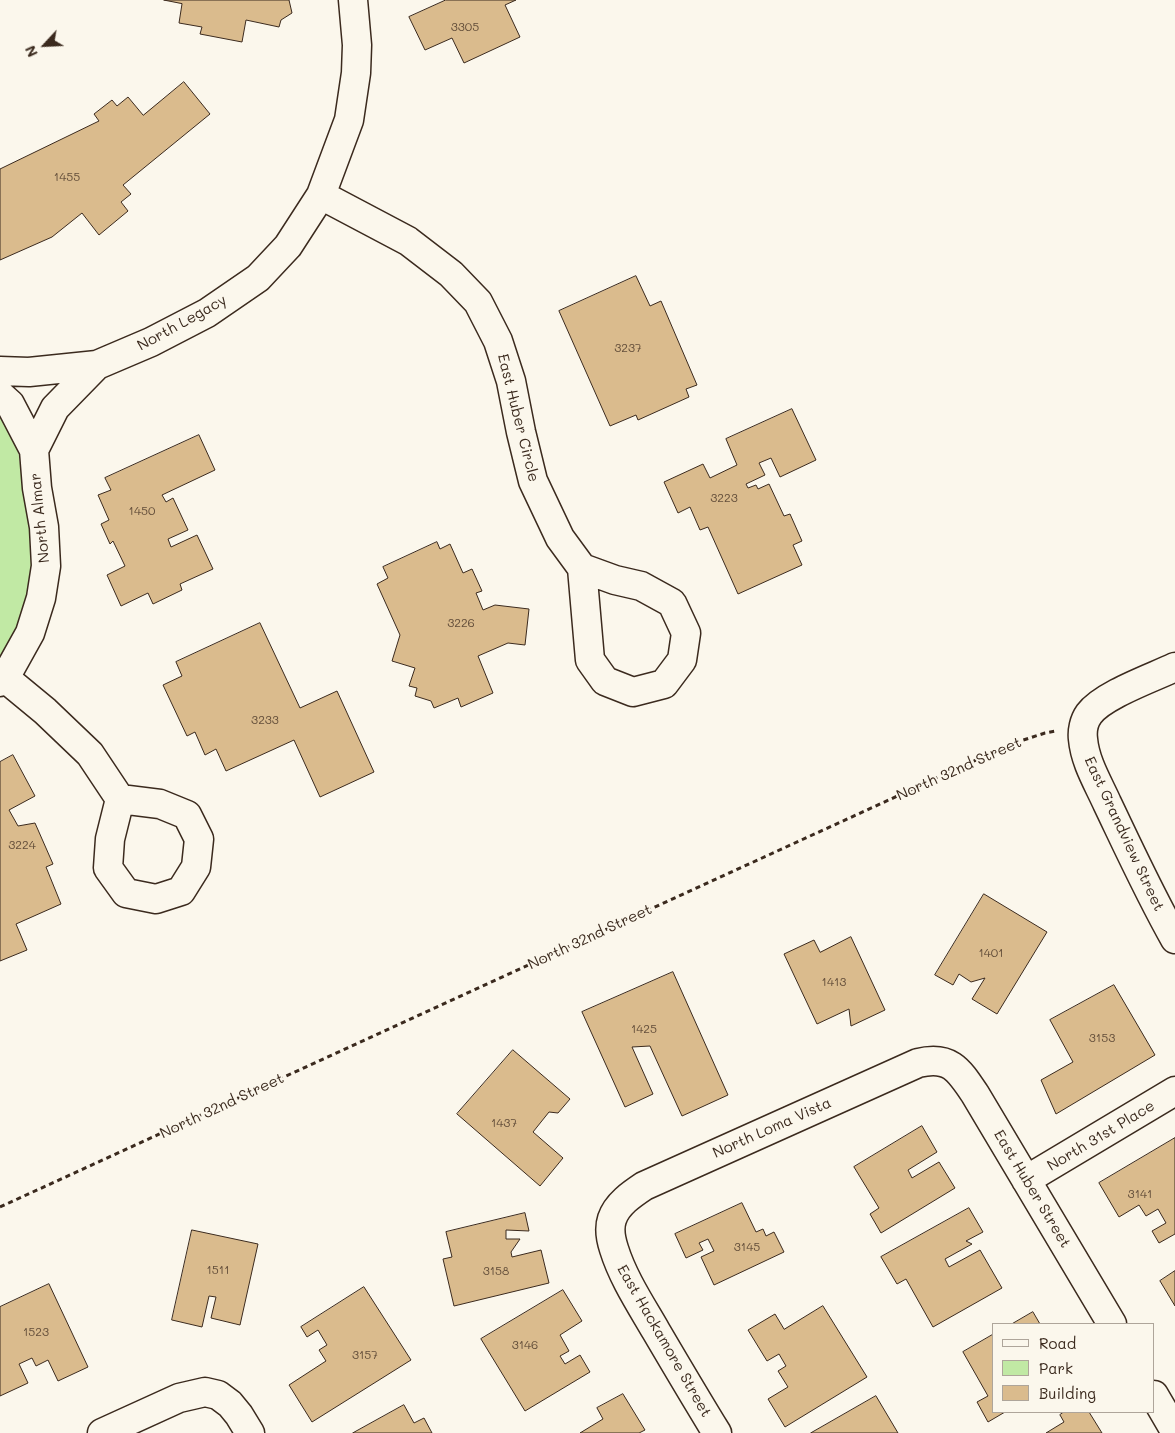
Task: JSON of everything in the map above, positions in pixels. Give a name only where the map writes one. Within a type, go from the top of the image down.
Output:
[{"type":"street","points":[[321,196],[349,120],[357,64],[353,0]]},
{"type":"street","name":"North Legacy","points":[[0,372],[29,372],[97,365],[151,342],[206,313],[258,278],[288,246],[321,196]]},
{"type":"street","name":"East Huber Circle","points":[[321,196],[408,241],[451,274],[478,302],[498,341],[511,381],[520,432],[533,481],[560,538],[582,568]]},
{"type":"street","points":[[34,450],[55,408],[97,365]]},
{"type":"street","points":[[0,395],[10,404],[34,450]]},
{"type":"street","name":"North Almar","points":[[2,680],[30,633],[41,598],[46,566],[44,527],[37,488],[34,450]]},
{"type":"street","points":[[582,568],[615,580],[641,586],[672,604],[686,634],[682,660],[664,684],[633,692],[605,681],[590,660],[582,568]]},
{"type":"street","points":[[1084,726],[1096,706],[1107,698],[1175,667]]},
{"type":"street","points":[[2,680],[45,711],[90,754],[120,799]]},
{"type":"street","name":"East Grandview Street","points":[[1084,726],[1083,738],[1089,762],[1140,874],[1175,939]]},
{"type":"street","name":"North Loma Vista","points":[[612,1219],[631,1194],[644,1186],[918,1062],[931,1059],[944,1061]]},
{"type":"street","name":"East Huber Street","points":[[944,1061],[956,1069],[975,1094],[1111,1323]]},
{"type":"street","name":"North 31st Place","points":[[1026,1180],[1175,1091]]},
{"type":"street","name":"East Hackamore Street","points":[[612,1219],[613,1248],[626,1277],[717,1433]]},
{"type":"street","points":[[102,1433],[179,1398],[205,1392],[218,1395],[230,1404],[250,1433]]},
{"type":"street","points":[[1155,1397],[1175,1431]]},
{"type":"path","name":"North 32nd Street","points":[[0,1207],[1011,744],[1046,733],[1084,726]]},
{"type":"green space","points":[[0,416],[6,422],[18,450],[33,554],[32,578],[23,612],[11,642],[0,656]]},
{"type":"building","points":[[164,0],[289,0],[292,13],[281,20],[279,27],[246,20],[242,42],[200,34],[202,27],[179,23],[182,4]]},
{"type":"building","points":[[446,0],[516,0],[505,5],[520,37],[464,63],[452,38],[425,50],[409,17]]},
{"type":"building","points":[[184,82],[210,114],[123,185],[131,194],[121,202],[128,211],[99,235],[82,213],[52,237],[0,260],[0,169],[99,121],[94,114],[112,100],[117,106],[128,97],[143,115]]},
{"type":"building","points":[[636,276],[650,306],[661,301],[697,385],[686,389],[689,397],[638,420],[636,415],[610,426],[559,311]]},
{"type":"building","points":[[792,409],[816,460],[780,477],[771,458],[759,463],[765,475],[746,484],[748,488],[756,485],[758,489],[769,484],[784,516],[790,514],[802,541],[793,545],[802,565],[738,594],[708,527],[700,530],[690,507],[678,513],[664,482],[703,464],[710,478],[737,465],[726,439]]},
{"type":"building","points":[[199,435],[215,470],[162,495],[166,502],[173,498],[188,530],[168,539],[171,547],[197,535],[213,569],[180,584],[182,590],[153,604],[148,593],[121,606],[107,575],[125,566],[113,541],[110,544],[101,524],[109,520],[98,495],[111,490],[105,478]]},
{"type":"building","points":[[437,542],[440,549],[450,544],[463,573],[472,569],[482,591],[476,593],[483,610],[495,605],[529,609],[525,645],[508,643],[478,656],[493,693],[461,707],[458,698],[434,708],[431,701],[415,696],[417,688],[409,686],[415,668],[392,661],[400,635],[377,584],[388,578],[383,567]]},
{"type":"building","points":[[260,623],[300,708],[337,691],[374,772],[320,797],[294,740],[226,771],[216,749],[205,755],[195,732],[187,736],[163,685],[182,676],[176,662]]},
{"type":"building","points":[[13,755],[35,796],[9,810],[18,826],[35,823],[53,864],[46,867],[61,904],[16,924],[27,950],[0,961],[0,762]]},
{"type":"building","points":[[984,894],[1047,932],[997,1014],[972,999],[985,978],[971,982],[959,974],[953,985],[935,975]]},
{"type":"building","points":[[851,937],[885,1010],[851,1026],[849,1009],[817,1024],[784,954],[814,940],[820,952]]},
{"type":"building","points":[[673,972],[728,1095],[682,1116],[650,1046],[632,1047],[653,1094],[625,1107],[582,1012]]},
{"type":"building","points":[[1114,985],[1155,1055],[1056,1114],[1041,1080],[1073,1062],[1050,1020]]},
{"type":"building","points":[[513,1050],[570,1099],[558,1113],[549,1112],[533,1132],[563,1158],[540,1186],[457,1114]]},
{"type":"building","points":[[922,1126],[937,1152],[908,1170],[912,1178],[939,1162],[955,1188],[881,1233],[870,1214],[879,1208],[854,1167]]},
{"type":"building","points":[[1175,1138],[1175,1234],[1159,1243],[1152,1231],[1166,1223],[1158,1209],[1146,1216],[1139,1205],[1119,1217],[1099,1183]]},
{"type":"building","points":[[742,1203],[756,1232],[763,1229],[766,1236],[774,1232],[784,1252],[714,1285],[701,1257],[714,1251],[708,1239],[699,1243],[703,1250],[686,1258],[675,1234]]},
{"type":"building","points":[[969,1208],[983,1232],[966,1241],[972,1244],[945,1259],[949,1267],[980,1250],[1002,1288],[933,1327],[906,1279],[897,1284],[881,1257]]},
{"type":"building","points":[[525,1213],[529,1231],[506,1230],[506,1239],[520,1239],[511,1252],[512,1257],[541,1250],[549,1283],[454,1306],[443,1259],[452,1257],[446,1232]]},
{"type":"building","points":[[192,1230],[258,1244],[240,1325],[211,1318],[216,1297],[209,1296],[202,1327],[172,1320]]},
{"type":"building","points":[[1175,1271],[1175,1306],[1160,1281]]},
{"type":"building","points":[[49,1284],[88,1367],[58,1381],[48,1360],[36,1366],[32,1358],[19,1364],[28,1383],[0,1396],[0,1307]]},
{"type":"building","points":[[364,1287],[411,1360],[312,1422],[289,1385],[326,1361],[319,1350],[327,1345],[318,1330],[307,1337],[301,1327]]},
{"type":"building","points":[[563,1290],[582,1321],[560,1335],[569,1351],[560,1356],[565,1364],[580,1355],[590,1372],[525,1411],[481,1339]]},
{"type":"building","points":[[823,1306],[867,1377],[785,1427],[768,1399],[788,1387],[778,1371],[786,1366],[779,1354],[767,1361],[748,1330],[775,1314],[784,1329]]},
{"type":"building","points":[[1033,1312],[1039,1323],[1014,1323]]},
{"type":"building","points":[[992,1335],[992,1413],[1003,1413],[988,1422],[977,1402],[988,1396],[963,1352]]},
{"type":"building","points":[[623,1394],[645,1430],[639,1433],[580,1433],[603,1419],[597,1408]]},
{"type":"building","points":[[876,1396],[898,1433],[811,1433]]},
{"type":"building","points":[[404,1405],[414,1423],[424,1418],[432,1433],[353,1433]]},
{"type":"building","points":[[1063,1413],[1090,1413],[1102,1433],[1046,1433],[1064,1422],[1060,1415]]}]
